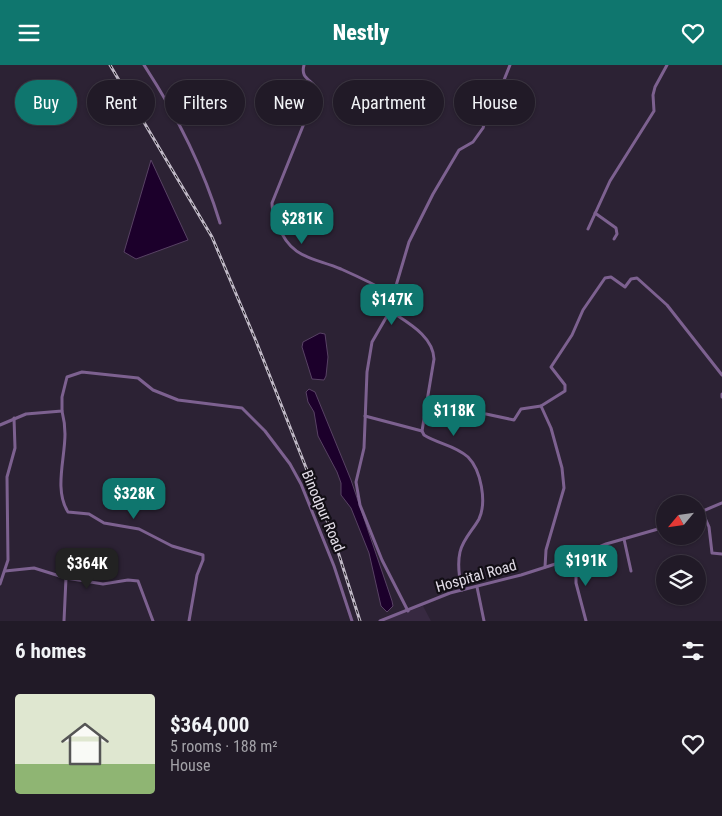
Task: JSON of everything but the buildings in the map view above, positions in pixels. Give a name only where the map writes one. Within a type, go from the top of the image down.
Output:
[{"type":"street","points":[[144,65],[185,137],[212,197],[220,223]]},
{"type":"street","points":[[304,65],[305,79],[314,85],[314,89],[309,111],[272,203],[272,212],[282,236],[291,248],[303,257],[367,280],[393,295]]},
{"type":"street","points":[[408,611],[382,560],[360,505],[356,482],[364,448],[367,373],[372,342],[389,310],[410,242],[434,194],[459,150],[473,142],[484,128],[486,117],[495,113],[504,102],[502,85],[510,65]]},
{"type":"street","points":[[588,229],[610,181],[654,111],[653,95],[655,87],[667,65]]},
{"type":"street","points":[[595,213],[616,228],[617,234],[614,239]]},
{"type":"street","points":[[426,416],[466,419],[479,413],[514,420],[521,409],[541,406],[565,391],[565,385],[551,367],[572,335],[583,310],[605,279],[611,277],[625,287],[635,278],[656,294],[722,375]]},
{"type":"street","points":[[389,310],[417,329],[432,349],[434,359],[422,431]]},
{"type":"street","name":"Binodpur Road","points":[[62,411],[62,397],[67,377],[82,372],[138,379],[153,390],[178,400],[242,408],[270,438],[290,464],[301,484],[334,566],[352,621]]},
{"type":"street","points":[[541,406],[554,436],[564,488],[546,550],[545,567]]},
{"type":"street","points":[[0,425],[14,418],[62,411],[66,433],[62,486],[64,507],[68,512],[89,514],[104,523],[138,529],[172,546],[203,555],[204,560],[197,575],[189,621]]},
{"type":"street","points":[[366,416],[422,431],[427,437],[454,447],[468,457],[479,475],[482,497],[480,517],[463,543],[460,553],[459,577],[462,590]]},
{"type":"street","points":[[0,584],[5,571],[8,545],[7,477],[15,448],[14,418]]},
{"type":"street","points":[[706,509],[722,503]]},
{"type":"street","points":[[706,520],[709,527],[712,553],[722,554]]},
{"type":"street","name":"Hospital Road","points":[[380,621],[450,593],[545,567],[656,530]]},
{"type":"street","points":[[624,539],[631,571]]},
{"type":"street","points":[[576,555],[578,574],[576,583],[586,621]]},
{"type":"street","points":[[5,571],[34,569],[66,578],[103,584],[128,580],[138,581],[153,621]]},
{"type":"street","points":[[64,621],[66,578]]},
{"type":"street","points":[[477,587],[484,621]]},
{"type":"shaded area","points":[[151,160],[188,240],[136,259],[124,252]]},
{"type":"shaded area","points":[[320,333],[325,334],[328,357],[324,380],[312,379],[302,347],[303,342]]},
{"type":"shaded area","points":[[309,389],[315,392],[351,480],[392,601],[393,606],[387,612],[381,606],[369,553],[351,508],[341,495],[341,483],[337,472],[318,436],[314,412],[308,402],[306,392]]},
{"type":"shaded area","points":[[423,606],[431,621],[382,621]]},
{"type":"railway","points":[[110,65],[212,237],[256,341],[333,536],[360,621]]}]
